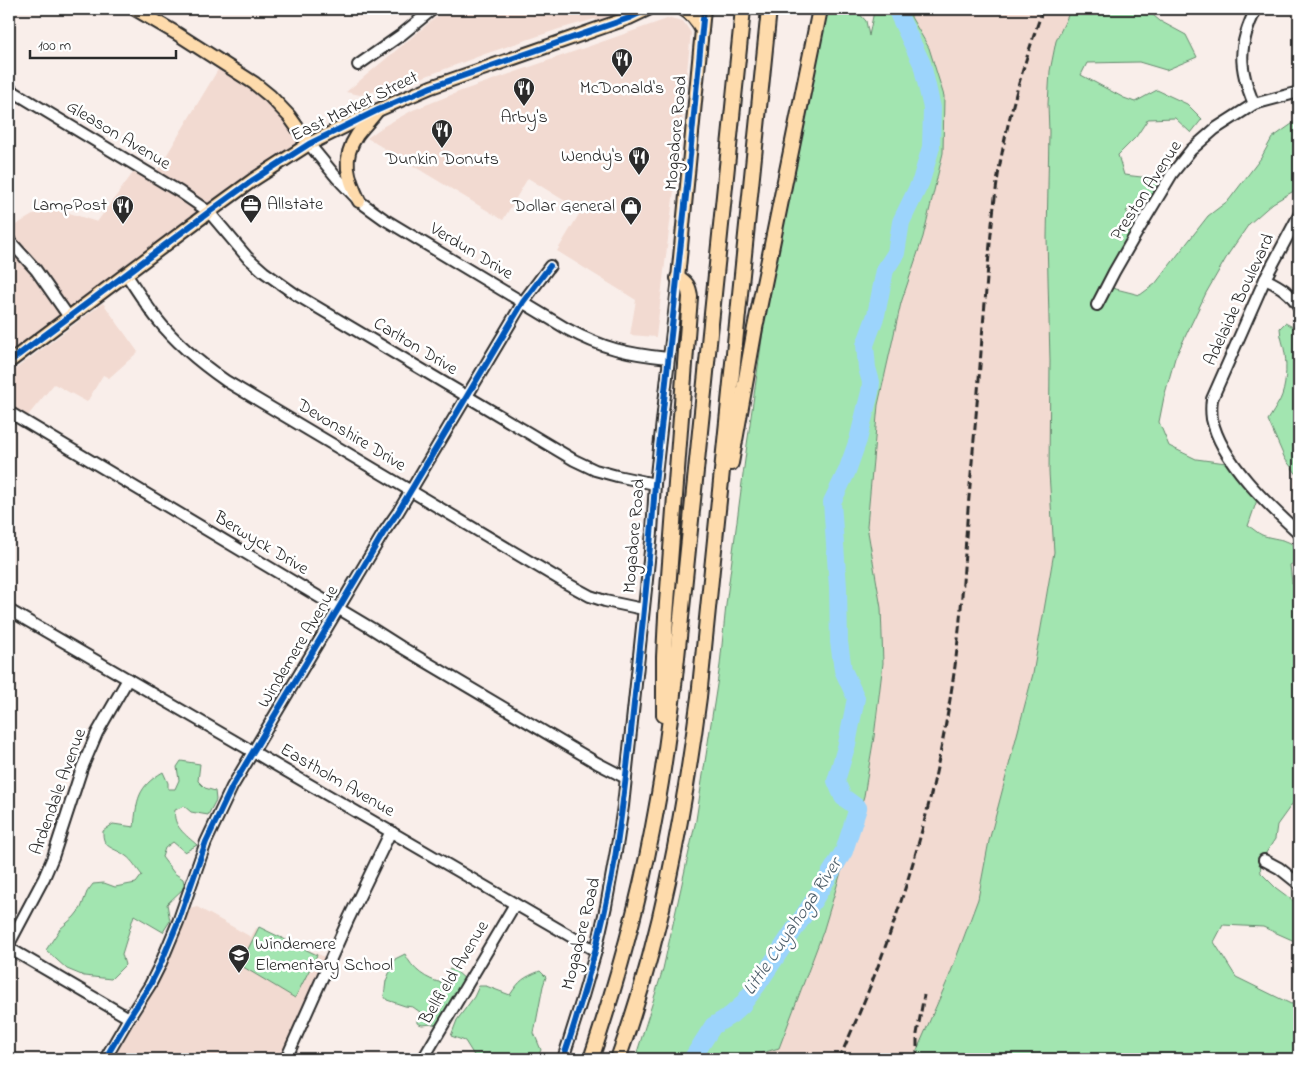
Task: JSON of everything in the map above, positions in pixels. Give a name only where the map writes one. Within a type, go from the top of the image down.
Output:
[{"type":"highway","points":[[591,1059],[622,962],[636,908],[666,757],[743,9]]},
{"type":"highway","points":[[618,1059],[652,948],[676,848],[692,755],[769,9]]},
{"type":"highway","points":[[713,560],[755,328],[820,9]]},
{"type":"highway","points":[[666,757],[663,705],[664,657],[690,297],[686,282],[678,278]]},
{"type":"main road","points":[[135,9],[176,32],[254,83],[270,96],[289,116],[309,144]]},
{"type":"main road","name":"East Market Street","points":[[9,362],[209,212],[273,166],[309,144],[378,110],[439,84],[629,18],[648,9]]},
{"type":"main road","points":[[683,9],[691,13],[702,30]]},
{"type":"main road","name":"Mogadore Road","points":[[678,278],[704,9]]},
{"type":"main road","points":[[359,202],[350,182],[347,158],[357,135],[378,110]]},
{"type":"street","points":[[1254,104],[1246,87],[1242,66],[1244,40],[1256,9]]},
{"type":"street","points":[[358,65],[401,35],[427,10]]},
{"type":"street","name":"Gleason Avenue","points":[[9,89],[180,192],[209,212]]},
{"type":"street","name":"Preston Avenue","points":[[1097,305],[1128,247],[1172,174],[1202,139],[1254,104],[1299,92]]},
{"type":"street","name":"Verdun Drive","points":[[309,144],[359,202],[523,302],[584,338],[606,347],[644,356],[668,358]]},
{"type":"street","name":"Carlton Drive","points":[[209,212],[247,257],[276,282],[574,460],[617,476],[655,484]]},
{"type":"street","name":"Adelaide Boulevard","points":[[1298,221],[1265,279],[1212,399],[1212,419],[1221,442],[1234,463],[1260,494],[1299,533]]},
{"type":"street","points":[[9,240],[36,270],[69,317]]},
{"type":"street","name":"Windemere Avenue","points":[[106,1059],[160,965],[178,922],[206,842],[232,787],[523,302],[550,266]]},
{"type":"street","name":"Devonshire Drive","points":[[126,274],[157,319],[190,353],[214,372],[564,582],[584,593],[605,601],[643,609]]},
{"type":"street","name":"Mogadore Road","points":[[563,1059],[596,950],[612,876],[622,815],[652,532],[668,358],[678,278]]},
{"type":"street","points":[[1265,279],[1281,287],[1295,300],[1299,307]]},
{"type":"street","name":"Berwyck Drive","points":[[9,412],[597,763],[626,778]]},
{"type":"street","name":"Eastholm Avenue","points":[[9,610],[596,950]]},
{"type":"street","name":"Ardendale Avenue","points":[[9,944],[53,857],[82,768],[97,733],[128,679]]},
{"type":"street","points":[[286,1059],[349,918],[391,831]]},
{"type":"street","points":[[1264,860],[1279,868],[1299,884]]},
{"type":"street","name":"Bellfield Avenue","points":[[423,1059],[515,904]]},
{"type":"street","points":[[9,948],[129,1018]]},
{"type":"shaded area","points":[[446,9],[643,9],[602,26],[595,19],[559,29],[413,81],[360,95],[346,92]]},
{"type":"shaded area","points":[[911,9],[1071,9],[1056,41],[1050,71],[1048,104],[1049,472],[1054,552],[1033,674],[989,841],[978,899],[949,977],[913,1059],[742,1059],[779,1048],[823,932],[864,796],[874,737],[883,663],[881,608],[867,526],[878,405],[901,303],[923,237],[943,153],[929,48],[911,17]]},
{"type":"shaded area","points":[[670,18],[683,21],[691,33],[656,337],[630,335],[636,300],[557,251],[581,211],[528,178],[503,220],[367,138],[413,110],[461,91]]},
{"type":"shaded area","points":[[222,63],[254,83],[309,144],[9,362],[9,229],[48,206],[97,222],[138,166],[154,176]]},
{"type":"shaded area","points":[[103,303],[138,352],[109,378],[103,375],[87,402],[54,384],[25,419],[9,407],[9,374]]},
{"type":"shaded area","name":"Windemere Elementary School","points":[[197,907],[251,937],[256,928],[325,957],[279,1059],[113,1059],[154,990],[189,909]]},
{"type":"green space","points":[[827,9],[855,9],[866,21],[869,36],[876,9],[911,9],[911,17],[929,48],[944,96],[943,153],[923,237],[901,303],[878,405],[867,526],[881,608],[883,663],[874,737],[864,796],[823,932],[779,1048],[742,1059],[635,1059],[663,969],[696,820],[720,665],[726,605],[766,310]]},
{"type":"green space","points":[[1071,9],[1146,9],[1160,21],[1186,35],[1197,57],[1166,70],[1139,62],[1087,63],[1081,75],[1135,102],[1157,90],[1187,104],[1202,119],[1191,133],[1175,118],[1148,119],[1136,137],[1118,155],[1124,175],[1159,179],[1151,198],[1126,211],[1137,224],[1112,288],[1140,295],[1155,284],[1208,216],[1229,200],[1261,158],[1272,138],[1299,119],[1299,188],[1273,203],[1249,224],[1229,253],[1206,293],[1175,358],[1159,422],[1169,446],[1196,459],[1226,463],[1257,500],[1248,526],[1262,535],[1286,541],[1295,547],[1298,553],[1299,560],[1290,565],[1292,583],[1299,591],[1299,798],[1295,800],[1277,825],[1275,839],[1260,862],[1261,873],[1276,888],[1299,905],[1299,943],[1263,927],[1223,925],[1214,942],[1236,977],[1291,1004],[1299,1001],[1299,1059],[913,1059],[949,977],[978,899],[989,841],[1033,674],[1054,552],[1049,472],[1048,104],[1050,71],[1056,41]]},
{"type":"green space","points":[[1285,323],[1299,333],[1299,477],[1285,459],[1268,420],[1280,400],[1285,384],[1286,360],[1280,328]]},
{"type":"green space","points":[[181,761],[200,764],[198,781],[205,788],[215,791],[216,800],[208,815],[191,812],[184,806],[175,810],[178,825],[184,834],[197,845],[185,852],[173,842],[165,848],[162,857],[174,873],[183,879],[185,887],[167,904],[170,921],[163,932],[134,915],[122,954],[125,965],[111,979],[84,976],[67,969],[46,950],[60,929],[81,908],[87,892],[93,884],[104,883],[115,887],[136,883],[142,875],[128,858],[104,841],[103,831],[113,824],[134,827],[136,809],[143,789],[163,772],[168,783],[168,789],[175,789],[179,780],[177,767]]},
{"type":"green space","points":[[259,927],[317,955],[295,998],[240,965]]},
{"type":"green space","points":[[405,954],[416,969],[437,982],[443,983],[446,981],[449,969],[456,971],[466,980],[439,1026],[417,1023],[420,1012],[413,1007],[387,1000],[384,996],[386,981],[395,959]]},
{"type":"green space","points":[[540,971],[546,977],[534,1033],[541,1050],[538,1056],[535,1059],[473,1059],[475,1057],[465,1041],[451,1036],[457,1020],[474,997],[479,986],[486,986],[510,995],[522,980]]},
{"type":"waterway","name":"Little Cuyahoga River","points":[[692,1059],[713,1026],[731,1015],[742,1005],[814,900],[844,851],[858,808],[843,797],[836,781],[847,744],[856,698],[843,670],[839,642],[838,587],[832,502],[847,471],[858,440],[870,392],[871,382],[867,368],[865,345],[876,315],[885,270],[896,253],[901,222],[921,181],[931,147],[932,108],[922,64],[896,9]]},
{"type":"railway","points":[[839,1059],[879,964],[912,867],[937,768],[947,717],[959,630],[995,196],[1011,112],[1043,9]]},
{"type":"railway","points":[[917,1059],[917,1034],[924,995]]},
{"type":"cycle path","points":[[9,362],[253,180],[309,144],[378,110],[431,87],[629,18],[648,9]]},
{"type":"cycle path","points":[[563,1059],[584,992],[602,922],[612,876],[622,812],[643,622],[655,484],[704,9]]},
{"type":"cycle path","points":[[105,1059],[160,965],[178,922],[206,842],[232,787],[523,302],[550,266]]},
{"type":"place","name":"McDonald's","points":[[622,78]]},
{"type":"place","name":"Arby's","points":[[524,107]]},
{"type":"place","name":"Dunkin Donuts","points":[[442,149]]},
{"type":"place","name":"Wendy's","points":[[639,176]]},
{"type":"place","name":"Allstate","points":[[251,224]]},
{"type":"place","name":"LampPost","points":[[123,225]]},
{"type":"place","name":"Dollar General","points":[[631,226]]},
{"type":"place","name":"Windemere Elementary School","points":[[239,974]]}]
